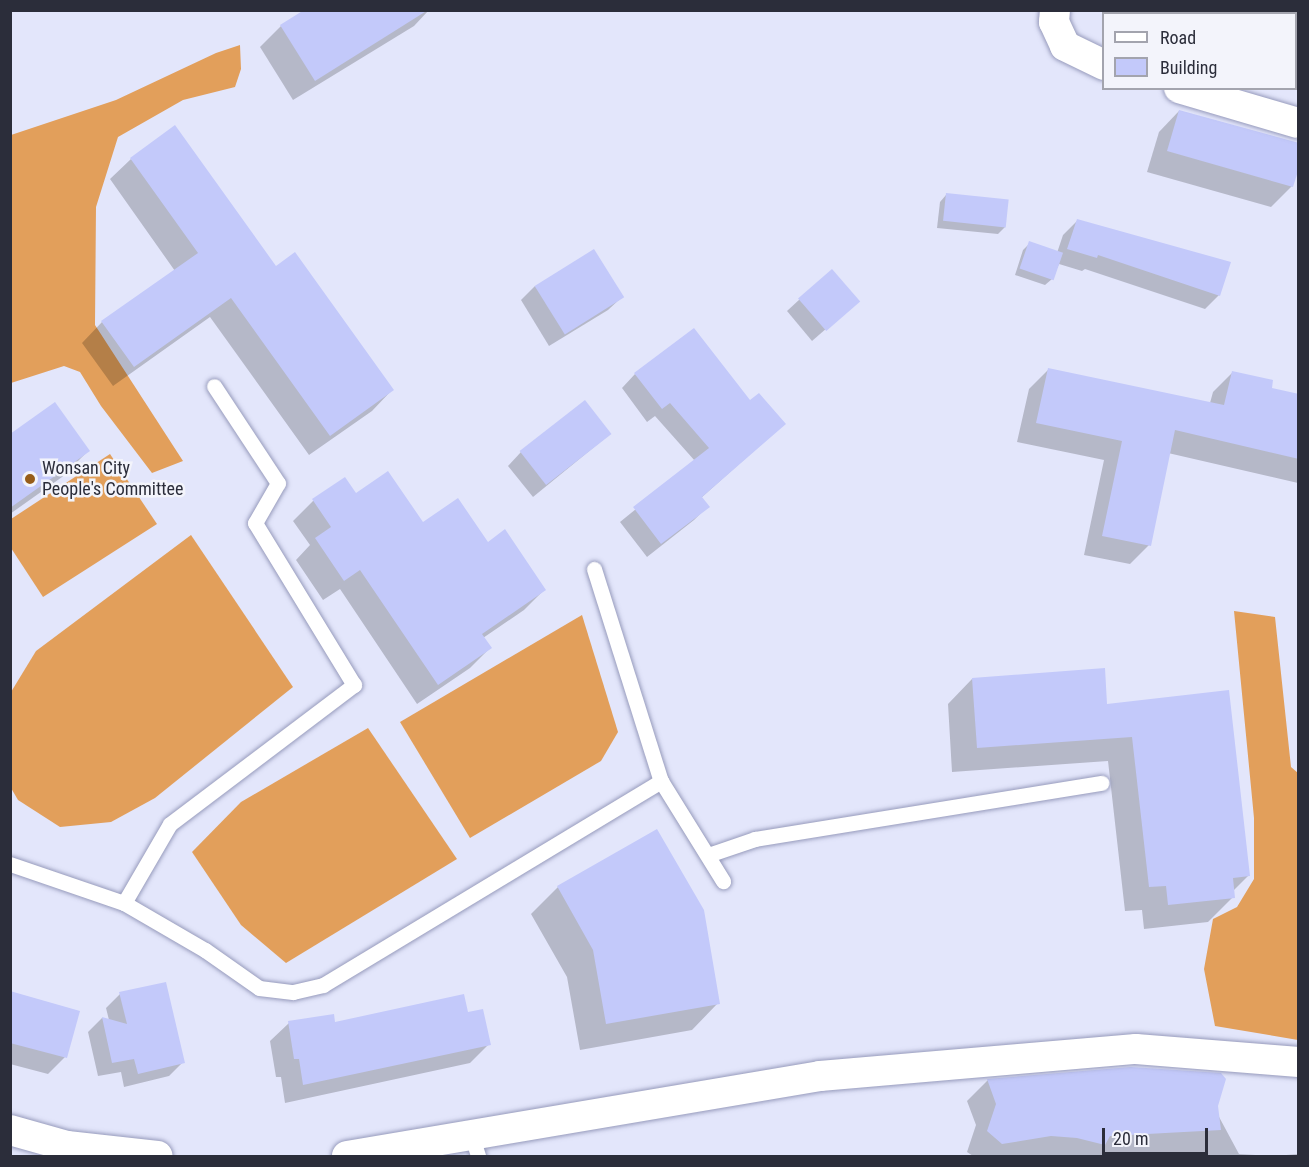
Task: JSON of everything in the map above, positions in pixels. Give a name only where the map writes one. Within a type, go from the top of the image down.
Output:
[{"type":"street","points":[[1055,10],[1054,22],[1065,46],[1102,64]]},
{"type":"street","points":[[1186,90],[1299,123]]},
{"type":"street","points":[[347,1156],[475,1147],[820,1076],[1136,1049],[1299,1062]]},
{"type":"street","points":[[10,1130],[67,1146],[157,1156]]},
{"type":"lane","points":[[124,903],[170,824],[354,685],[255,523],[278,483],[214,386]]},
{"type":"lane","points":[[594,569],[661,781],[723,880]]},
{"type":"lane","points":[[10,864],[124,903],[205,950],[259,987],[293,992],[322,985],[661,781]]},
{"type":"lane","points":[[708,855],[755,839],[1102,783]]},
{"type":"shaded area","points":[[240,45],[241,69],[235,87],[183,100],[118,137],[96,207],[95,325],[183,461],[152,473],[101,406],[80,372],[64,366],[11,383],[11,135],[116,100],[216,53]]},
{"type":"shaded area","points":[[110,454],[157,524],[43,597],[11,548],[11,519]]},
{"type":"shaded area","points":[[191,535],[293,687],[155,798],[111,822],[60,827],[18,800],[11,788],[11,692],[36,651]]},
{"type":"shaded area","points":[[1234,611],[1275,617],[1291,767],[1298,773],[1298,1040],[1215,1026],[1204,969],[1213,919],[1237,907],[1254,879],[1254,818]]},
{"type":"shaded area","points":[[582,615],[618,732],[601,761],[470,838],[400,722]]},
{"type":"shaded area","points":[[368,728],[457,859],[286,963],[241,925],[192,852],[241,802]]},
{"type":"building","points":[[304,10],[428,10],[315,81],[280,25]]},
{"type":"building","points":[[1179,110],[1299,143],[1299,168],[1293,187],[1167,151]]},
{"type":"building","points":[[175,125],[276,266],[295,252],[394,390],[330,436],[231,298],[134,367],[101,321],[198,253],[130,158]]},
{"type":"building","points":[[946,193],[1009,200],[1006,227],[943,221]]},
{"type":"building","points":[[1077,219],[1231,262],[1220,296],[1098,255],[1097,258],[1067,249]]},
{"type":"building","points":[[1029,241],[1063,253],[1054,280],[1020,268]]},
{"type":"building","points":[[594,249],[624,297],[565,334],[535,286]]},
{"type":"building","points":[[832,269],[860,301],[826,331],[798,299]]},
{"type":"building","points":[[694,328],[750,400],[759,393],[786,424],[702,497],[710,507],[661,544],[633,507],[709,448],[670,403],[662,409],[634,373]]},
{"type":"building","points":[[1048,368],[1224,405],[1232,371],[1273,380],[1272,388],[1299,394],[1299,459],[1175,430],[1151,546],[1102,536],[1122,441],[1036,423]]},
{"type":"building","points":[[585,400],[611,434],[546,485],[520,451]]},
{"type":"building","name":"Wonsan City People's Committee","points":[[55,402],[90,451],[10,508],[10,434]]},
{"type":"building","points":[[388,471],[423,522],[458,498],[488,542],[505,529],[546,590],[482,634],[492,648],[438,685],[360,570],[344,581],[315,538],[331,527],[312,499],[345,477],[356,493]]},
{"type":"building","points":[[1105,668],[1107,704],[1229,690],[1250,876],[1233,878],[1235,898],[1168,905],[1166,886],[1149,887],[1132,737],[977,748],[972,678]]},
{"type":"building","points":[[657,829],[704,910],[720,1004],[606,1024],[593,950],[557,886]]},
{"type":"building","points":[[166,982],[185,1063],[138,1074],[134,1059],[112,1063],[102,1017],[127,1024],[119,992]]},
{"type":"building","points":[[10,991],[80,1011],[67,1058],[10,1043]]},
{"type":"building","points":[[464,994],[468,1012],[483,1009],[491,1045],[303,1085],[299,1059],[294,1059],[288,1021],[334,1014],[335,1022]]},
{"type":"building","points":[[1131,1067],[1221,1073],[1226,1079],[1218,1106],[1221,1130],[1110,1136],[1105,1145],[1077,1138],[1051,1136],[1002,1144],[987,1131],[996,1104],[987,1079]]},
{"type":"place","name":"Wonsan City People's Committee","points":[[30,479]]}]
